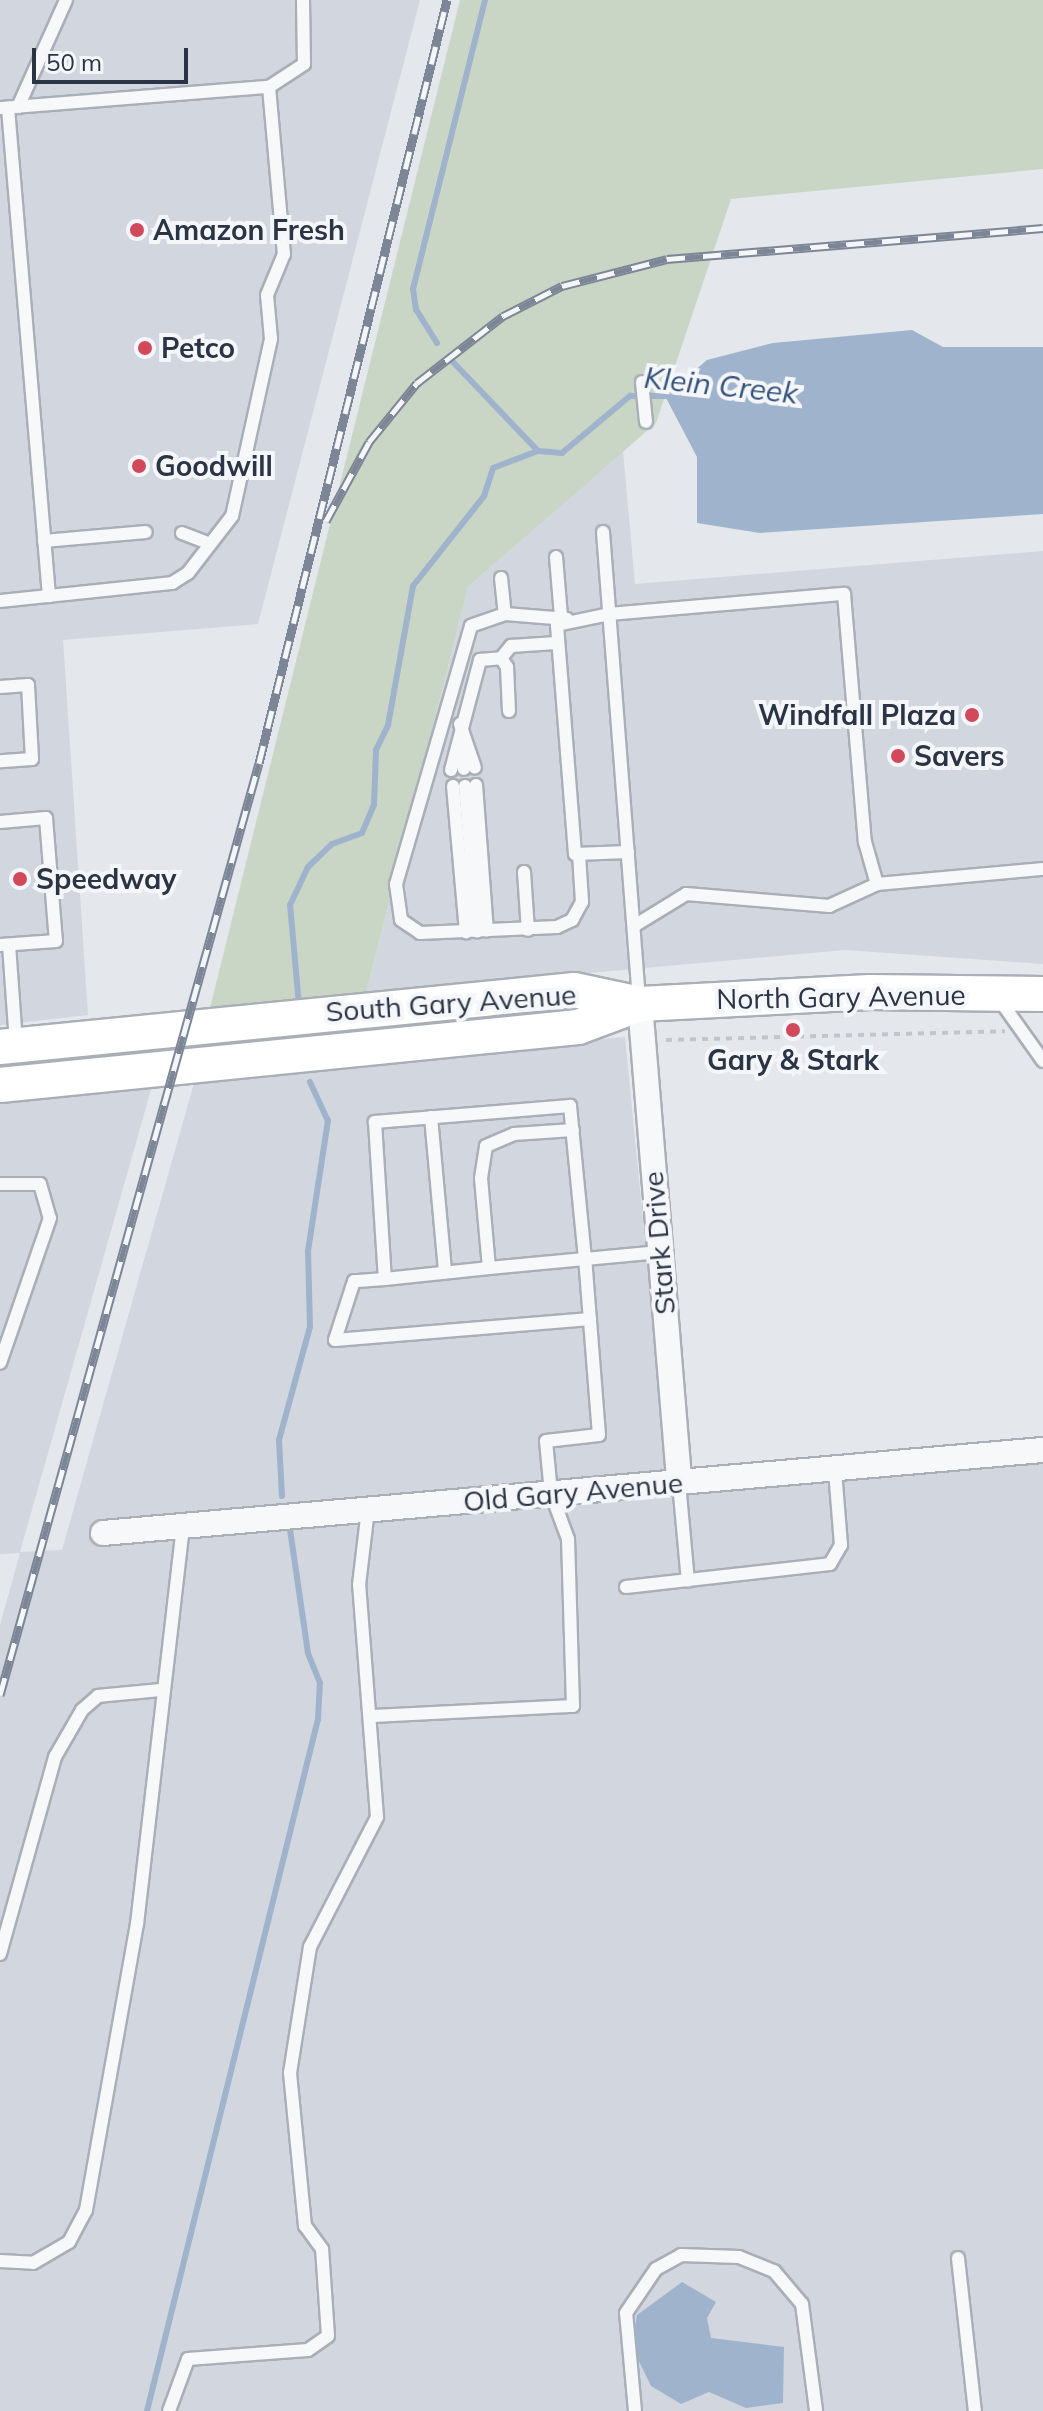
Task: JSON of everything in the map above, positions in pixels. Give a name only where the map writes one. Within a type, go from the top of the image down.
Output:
[{"type":"street","name":"South Gary Avenue","points":[[8,1046],[574,990],[640,1004]]},
{"type":"street","name":"North Gary Avenue","points":[[640,1004],[1043,994]]},
{"type":"street","name":"South Gary Avenue","points":[[0,1085],[578,1027],[640,1004]]},
{"type":"street","name":"Stark Drive","points":[[640,1004],[679,1483]]},
{"type":"street","name":"Old Gary Avenue","points":[[103,1533],[1043,1450]]},
{"type":"lane","points":[[49,596],[9,108],[66,0]]},
{"type":"lane","points":[[9,108],[269,87],[304,64],[303,0]]},
{"type":"lane","points":[[0,601],[172,583],[232,516],[271,339],[267,295],[284,254],[269,87]]},
{"type":"lane","points":[[642,382],[646,422]]},
{"type":"lane","points":[[44,541],[146,532]]},
{"type":"lane","points":[[603,532],[640,1004]]},
{"type":"lane","points":[[182,533],[210,544]]},
{"type":"lane","points":[[556,557],[564,618]]},
{"type":"lane","points":[[501,578],[505,614]]},
{"type":"lane","points":[[564,618],[557,625],[556,643],[577,854],[578,912],[557,927],[533,929],[437,933],[401,920],[396,884],[456,659],[471,626],[505,614],[564,618],[844,594],[865,842],[877,884]]},
{"type":"lane","points":[[463,769],[460,724],[474,668],[501,658],[511,646],[556,643]]},
{"type":"lane","points":[[501,658],[509,711]]},
{"type":"lane","points":[[0,687],[28,685],[32,759],[0,761]]},
{"type":"lane","points":[[477,931],[465,786],[477,931]]},
{"type":"lane","points":[[0,822],[46,818],[56,941],[4,945],[8,1046]]},
{"type":"lane","points":[[577,854],[628,852]]},
{"type":"lane","points":[[634,926],[686,894],[829,906],[877,884],[1043,869]]},
{"type":"lane","points":[[524,872],[533,929]]},
{"type":"lane","points":[[994,994],[1043,1061]]},
{"type":"lane","points":[[374,1716],[573,1706],[568,1539],[551,1493],[546,1441],[599,1435],[570,1106],[375,1122],[385,1279]]},
{"type":"lane","points":[[431,1117],[445,1272]]},
{"type":"lane","points":[[489,1268],[481,1178],[486,1146],[514,1134],[573,1130]]},
{"type":"lane","points":[[0,1184],[40,1184],[50,1218],[0,1363]]},
{"type":"lane","points":[[590,1319],[335,1340],[354,1281],[660,1252]]},
{"type":"lane","points":[[626,1587],[830,1564],[841,1545],[835,1470]]},
{"type":"lane","points":[[679,1483],[688,1581]]},
{"type":"lane","points":[[169,2411],[188,2359],[308,2350],[328,2336],[322,2249],[305,2226],[290,2073],[310,1947],[377,1817],[374,1716],[359,1585],[368,1509]]},
{"type":"lane","points":[[0,2261],[33,2263],[57,2249],[86,2210],[137,1924],[160,1690],[183,1526]]},
{"type":"lane","points":[[0,1954],[55,1757],[82,1710],[98,1696],[160,1690]]},
{"type":"lane","points":[[635,2411],[626,2313],[656,2269],[681,2255],[739,2257],[774,2271],[802,2304],[816,2411]]},
{"type":"lane","points":[[958,2258],[975,2411]]},
{"type":"path","points":[[676,1040],[1014,1031]]},
{"type":"shaded area","points":[[0,0],[420,0],[258,624],[63,640],[88,1015],[0,1025]]},
{"type":"shaded area","points":[[623,451],[635,584],[1043,551],[1043,964],[845,950],[366,993],[468,587]]},
{"type":"shaded area","points":[[625,1037],[670,1496],[1043,1463],[1043,2411],[0,2411],[0,1625],[20,1553],[0,1554],[0,1100],[154,1079],[20,1552],[62,1550],[196,1076]]},
{"type":"green space","points":[[460,0],[1043,0],[1043,169],[731,199],[656,423],[468,587],[366,993],[210,1008]]},
{"type":"water","points":[[912,330],[943,347],[1043,347],[1043,514],[760,533],[697,523],[697,457],[665,396],[707,360],[773,343]]},
{"type":"water","points":[[682,2282],[716,2302],[707,2318],[711,2338],[784,2347],[783,2403],[746,2408],[709,2392],[681,2404],[651,2386],[632,2347],[637,2315]]},
{"type":"waterway","name":"Klein Creek","points":[[437,343],[416,310],[413,289],[485,0]]},
{"type":"waterway","name":"Klein Creek","points":[[453,362],[538,451],[562,453],[630,396],[670,396]]},
{"type":"waterway","points":[[299,1005],[290,905],[308,867],[332,844],[362,833],[374,805],[376,750],[388,725],[413,586],[484,496],[493,468],[538,451]]},
{"type":"waterway","points":[[282,1496],[279,1440],[310,1327],[308,1251],[328,1121],[310,1082]]},
{"type":"waterway","points":[[147,2411],[318,1719],[320,1683],[308,1653],[290,1530]]},
{"type":"railway","points":[[0,1695],[259,763],[447,0]]},
{"type":"railway","points":[[326,521],[369,442],[417,383],[503,316],[562,286],[667,259],[1043,228]]},
{"type":"place","name":"Amazon Fresh","points":[[137,230]]},
{"type":"place","name":"Petco","points":[[145,348]]},
{"type":"place","name":"Goodwill","points":[[139,466]]},
{"type":"place","name":"Windfall Plaza","points":[[972,715]]},
{"type":"place","name":"Savers","points":[[898,756]]},
{"type":"place","name":"Speedway","points":[[20,879]]},
{"type":"place","name":"Gary & Stark","points":[[793,1030]]}]
